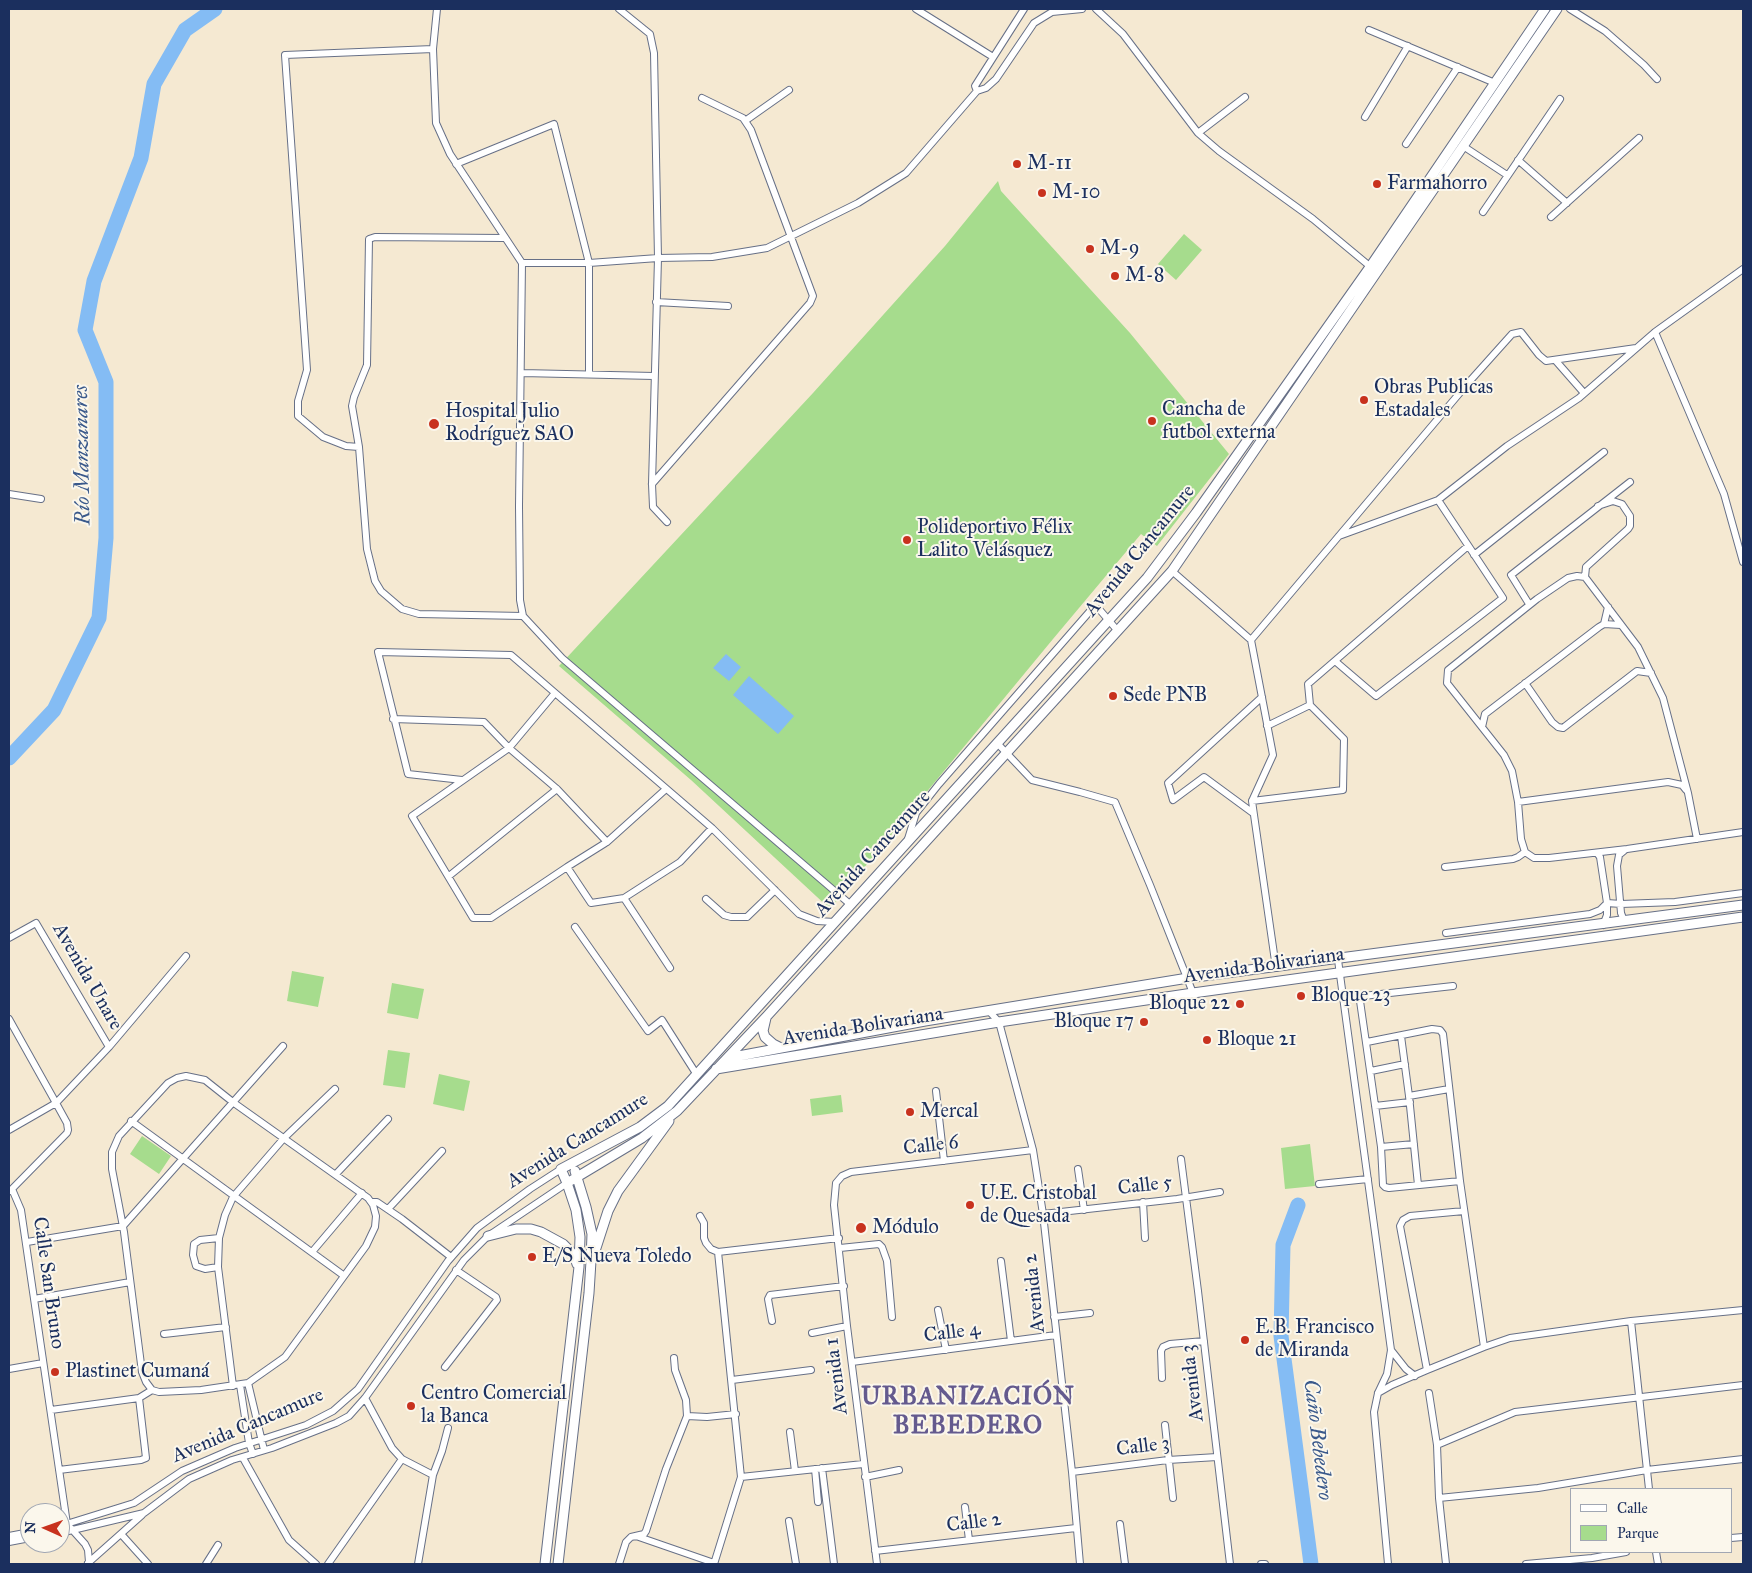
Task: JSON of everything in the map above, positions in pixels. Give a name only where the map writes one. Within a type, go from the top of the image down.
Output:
[{"type":"main road","name":"Avenida Cancamure","points":[[567,1183],[642,1138],[677,1111],[728,1058],[1172,571],[1546,9]]},
{"type":"main road","name":"Avenida Cancamure","points":[[561,1169],[640,1127],[668,1106],[1147,578],[1463,146],[1557,9]]},
{"type":"main road","name":"Avenida Bolivariana","points":[[709,1061],[926,1020],[1188,978],[1338,960],[1740,906]]},
{"type":"main road","points":[[1740,906],[1742,920]]},
{"type":"main road","name":"Avenida Bolivariana","points":[[699,1072],[999,1022],[1193,993],[1742,920]]},
{"type":"main road","points":[[766,1016],[763,1031],[765,1037],[773,1044],[782,1048]]},
{"type":"main road","points":[[591,1262],[608,1211],[618,1190],[677,1111]]},
{"type":"main road","points":[[558,1564],[591,1262],[592,1234],[586,1207],[572,1164]]},
{"type":"main road","points":[[545,1564],[580,1238],[576,1210],[561,1169]]},
{"type":"main road","points":[[488,1236],[516,1229],[531,1228],[563,1244],[574,1255],[578,1268]]},
{"type":"street","points":[[437,9],[433,49],[436,123],[456,164],[522,263],[519,506],[520,600],[523,616],[562,658],[851,905]]},
{"type":"street","points":[[619,9],[650,34],[654,53],[658,258],[652,484],[653,507],[668,522]]},
{"type":"street","points":[[916,9],[993,57]]},
{"type":"street","points":[[977,91],[975,86],[1024,9]]},
{"type":"street","points":[[522,263],[589,263],[658,258],[712,257],[767,248],[858,203],[906,173],[977,91],[986,88],[996,79],[1034,23],[1052,12],[1082,9]]},
{"type":"street","points":[[1096,9],[1123,34],[1198,133],[1219,151],[1313,219],[1374,269]]},
{"type":"street","points":[[1570,9],[1605,31],[1657,79]]},
{"type":"street","points":[[1369,30],[1495,83]]},
{"type":"street","points":[[1365,117],[1408,46]]},
{"type":"street","points":[[359,447],[346,446],[323,437],[305,424],[298,416],[298,401],[307,370],[285,55],[433,49]]},
{"type":"street","points":[[1406,144],[1458,67]]},
{"type":"street","points":[[745,121],[789,90]]},
{"type":"street","points":[[1198,133],[1244,97]]},
{"type":"street","points":[[652,484],[810,303],[813,296],[792,235],[751,130],[743,118],[702,98]]},
{"type":"street","points":[[1483,212],[1560,99]]},
{"type":"street","points":[[456,164],[554,124],[589,263],[589,374]]},
{"type":"street","points":[[1551,217],[1639,138]]},
{"type":"street","points":[[1463,146],[1508,175]]},
{"type":"street","points":[[1518,160],[1567,203]]},
{"type":"street","points":[[504,238],[375,236],[369,239],[367,365],[354,396],[352,406],[359,447],[367,549],[374,581],[381,591],[402,609],[419,614],[523,616]]},
{"type":"street","points":[[1339,536],[1438,500],[1507,446],[1584,393],[1655,332],[1743,269]]},
{"type":"street","points":[[656,302],[728,306]]},
{"type":"street","points":[[1252,640],[1463,389],[1512,334],[1521,332],[1546,362],[1636,348]]},
{"type":"street","points":[[1655,332],[1724,494],[1743,562]]},
{"type":"street","points":[[1556,361],[1584,393]]},
{"type":"street","points":[[522,373],[654,376]]},
{"type":"street","points":[[1474,555],[1604,452]]},
{"type":"street","points":[[1529,604],[1511,575],[1630,482]]},
{"type":"street","points":[[9,494],[41,499]]},
{"type":"street","points":[[1335,661],[1376,696],[1503,598],[1438,500]]},
{"type":"street","points":[[1598,506],[1613,501],[1622,504],[1630,516],[1630,526],[1628,530],[1586,566],[1585,577],[1638,647],[1663,698],[1688,793],[1697,839]]},
{"type":"street","points":[[1196,513],[1206,521]]},
{"type":"street","points":[[1252,801],[1343,790],[1344,739],[1310,705],[1308,684],[1468,546]]},
{"type":"street","points":[[1172,571],[1252,640],[1272,756],[1252,801],[1276,968]]},
{"type":"street","points":[[1585,577],[1568,578],[1529,604],[1448,670],[1447,683],[1504,756],[1512,771],[1518,802],[1521,839],[1525,852],[1534,858],[1597,853],[1743,832]]},
{"type":"street","points":[[1471,714],[1485,714],[1604,624],[1608,607]]},
{"type":"street","points":[[907,843],[916,814],[939,784],[1092,610],[1098,609],[1117,630]]},
{"type":"street","points":[[1604,624],[1621,625]]},
{"type":"street","points":[[462,780],[408,774],[378,652],[511,655],[712,828],[798,914],[817,921],[835,922]]},
{"type":"street","points":[[1525,683],[1552,722],[1558,727],[1563,728],[1637,671],[1651,673]]},
{"type":"street","points":[[555,693],[509,748],[412,816],[473,918],[490,918],[607,842],[666,789]]},
{"type":"street","points":[[1253,813],[1204,777],[1174,800],[1168,782],[1262,697]]},
{"type":"street","points":[[1267,726],[1310,705]]},
{"type":"street","points":[[1482,727],[1485,714]]},
{"type":"street","points":[[393,719],[484,722],[509,748],[557,789],[607,842]]},
{"type":"street","points":[[997,743],[1032,780],[1115,802],[1193,993]]},
{"type":"street","points":[[1518,802],[1668,782],[1682,785],[1688,793]]},
{"type":"street","points":[[449,876],[557,789]]},
{"type":"street","points":[[567,867],[591,903],[624,898],[680,862],[712,828]]},
{"type":"street","points":[[1628,849],[1622,851],[1617,860],[1620,904],[1623,918],[1628,921]]},
{"type":"street","points":[[1446,867],[1513,858],[1525,852]]},
{"type":"street","points":[[1597,853],[1600,857],[1607,903],[1607,915],[1603,925]]},
{"type":"street","points":[[888,864],[896,874]]},
{"type":"street","points":[[706,900],[724,915],[747,917],[775,890]]},
{"type":"street","points":[[1446,933],[1590,914],[1600,910],[1607,903],[1675,902],[1743,893]]},
{"type":"street","points":[[624,898],[670,968]]},
{"type":"street","name":"Avenida Unare","points":[[9,938],[36,922],[109,1047]]},
{"type":"street","points":[[575,926],[648,1031],[662,1020],[699,1072]]},
{"type":"street","points":[[9,1130],[56,1103],[109,1047],[186,956]]},
{"type":"street","points":[[1338,960],[1391,1350],[1387,1374],[1378,1393],[1374,1412],[1388,1564]]},
{"type":"street","points":[[1453,986],[1363,996],[1360,1001],[1381,1147],[1383,1185],[1385,1188],[1460,1181]]},
{"type":"street","points":[[988,1010],[999,1022],[1006,1008]]},
{"type":"street","points":[[9,1019],[66,1122],[68,1134],[10,1191]]},
{"type":"street","name":"Avenida 2","points":[[999,1022],[1022,1113],[1034,1150],[1072,1472],[1080,1564]]},
{"type":"street","points":[[1367,1042],[1432,1029],[1440,1030],[1444,1034],[1460,1181],[1484,1347]]},
{"type":"street","points":[[1401,1036],[1418,1185]]},
{"type":"street","points":[[26,1242],[123,1226],[283,1046]]},
{"type":"street","points":[[1371,1071],[1405,1064]]},
{"type":"street","points":[[186,1076],[205,1080],[234,1103],[362,1193],[372,1202],[376,1216],[375,1227],[366,1246],[285,1357],[248,1383],[201,1390],[159,1392],[152,1390],[142,1372],[123,1226],[112,1169],[112,1152],[119,1136],[131,1121],[168,1083],[177,1078],[186,1076]]},
{"type":"street","points":[[253,1454],[249,1443],[247,1422],[236,1386],[226,1327],[218,1267],[219,1238],[225,1215],[233,1196],[284,1138],[335,1089]]},
{"type":"street","points":[[1374,1106],[1449,1089]]},
{"type":"street","points":[[936,1090],[944,1161]]},
{"type":"street","points":[[336,1174],[388,1119]]},
{"type":"street","points":[[131,1121],[343,1275]]},
{"type":"street","points":[[1381,1147],[1414,1144]]},
{"type":"street","name":"Calle 6","points":[[836,1183],[842,1176],[851,1172],[1034,1150]]},
{"type":"street","points":[[388,1209],[442,1152]]},
{"type":"street","name":"Avenida 3","points":[[1181,1159],[1230,1564]]},
{"type":"street","name":"Avenida Cancamure","points":[[70,1523],[134,1503],[182,1471],[249,1443],[306,1425],[333,1411],[358,1388],[451,1257],[477,1228],[561,1169]]},
{"type":"street","points":[[1078,1169],[1084,1210]]},
{"type":"street","points":[[1320,1184],[1368,1179]]},
{"type":"street","name":"Avenida Cancamure","points":[[72,1530],[144,1513],[189,1479],[232,1460],[243,1458],[336,1423],[349,1416],[365,1398],[456,1270],[488,1236],[567,1183]]},
{"type":"street","name":"Avenida 1","points":[[836,1183],[834,1205],[847,1326],[877,1564]]},
{"type":"street","name":"Calle San Bruno","points":[[10,1191],[21,1210],[51,1410],[61,1503]]},
{"type":"street","name":"Calle 5","points":[[1043,1214],[1220,1192]]},
{"type":"street","points":[[312,1252],[362,1193]]},
{"type":"street","points":[[372,1202],[377,1202],[388,1209],[451,1257]]},
{"type":"street","points":[[1144,1202],[1145,1238]]},
{"type":"street","points":[[1427,1370],[1400,1226],[1403,1220],[1410,1216],[1464,1211]]},
{"type":"street","points":[[700,1216],[704,1223],[706,1243],[711,1249],[718,1252],[839,1238]]},
{"type":"street","points":[[218,1267],[205,1268],[196,1266],[193,1250],[194,1244],[200,1240],[219,1238]]},
{"type":"street","points":[[840,1248],[879,1244],[882,1247],[887,1261],[892,1317]]},
{"type":"street","points":[[636,1536],[714,1564],[741,1478],[736,1414],[718,1252]]},
{"type":"street","points":[[1001,1261],[1012,1341]]},
{"type":"street","points":[[445,1367],[497,1300],[496,1297],[456,1270]]},
{"type":"street","points":[[34,1299],[130,1282]]},
{"type":"street","points":[[772,1321],[768,1299],[770,1295],[844,1286]]},
{"type":"street","points":[[938,1310],[946,1350]]},
{"type":"street","points":[[1378,1393],[1427,1370],[1510,1338],[1631,1321],[1743,1310]]},
{"type":"street","points":[[1054,1317],[1090,1313]]},
{"type":"street","points":[[1631,1321],[1649,1488]]},
{"type":"street","points":[[812,1332],[847,1326]]},
{"type":"street","points":[[164,1334],[226,1327]]},
{"type":"street","name":"Calle 4","points":[[852,1362],[1056,1335]]},
{"type":"street","points":[[1162,1378],[1162,1347],[1170,1344],[1204,1341]]},
{"type":"street","points":[[1391,1350],[1406,1369],[1415,1376]]},
{"type":"street","points":[[619,1564],[626,1542],[631,1537],[644,1534],[646,1531],[666,1469],[687,1416],[686,1400],[675,1370],[674,1358]]},
{"type":"street","points":[[9,1369],[43,1363]]},
{"type":"street","points":[[732,1380],[811,1370]]},
{"type":"street","points":[[248,1383],[264,1450]]},
{"type":"street","points":[[1437,1445],[1515,1412],[1743,1385]]},
{"type":"street","points":[[51,1410],[139,1398],[152,1390]]},
{"type":"street","points":[[1429,1394],[1437,1445],[1439,1498],[1446,1564]]},
{"type":"street","points":[[59,1470],[146,1458],[139,1398]]},
{"type":"street","points":[[365,1398],[392,1448],[402,1459],[433,1475]]},
{"type":"street","points":[[687,1416],[707,1417],[736,1414]]},
{"type":"street","points":[[247,1422],[257,1420]]},
{"type":"street","points":[[1165,1425],[1173,1498]]},
{"type":"street","points":[[418,1564],[433,1475],[448,1428]]},
{"type":"street","points":[[790,1432],[795,1472]]},
{"type":"street","name":"Calle 3","points":[[1072,1472],[1168,1460],[1217,1457]]},
{"type":"street","points":[[243,1458],[289,1540],[316,1564]]},
{"type":"street","points":[[328,1564],[402,1459]]},
{"type":"street","points":[[1439,1498],[1538,1488],[1647,1470],[1743,1459]]},
{"type":"street","points":[[741,1478],[863,1464]]},
{"type":"street","points":[[818,1502],[819,1469]]},
{"type":"street","points":[[819,1469],[834,1564]]},
{"type":"street","points":[[865,1477],[899,1470]]},
{"type":"street","points":[[965,1507],[969,1540]]},
{"type":"street","points":[[88,1563],[144,1513]]},
{"type":"street","points":[[789,1521],[796,1564]]},
{"type":"street","points":[[1120,1524],[1125,1564]]},
{"type":"street","name":"Calle 2","points":[[875,1551],[1076,1528]]},
{"type":"street","points":[[72,1530],[88,1550],[88,1563]]},
{"type":"street","points":[[121,1534],[148,1564]]},
{"type":"street","points":[[206,1564],[218,1546]]},
{"type":"street","points":[[1526,1564],[1578,1562],[1621,1553]]},
{"type":"green space","name":"Polideportivo Félix Lalito Velásquez","points":[[998,181],[1001,191],[1130,333],[1229,454],[1157,546],[1141,534],[830,909],[691,780],[559,666],[813,393],[945,246]]},
{"type":"green space","points":[[1184,234],[1202,250],[1176,280],[1158,264]]},
{"type":"green space","points":[[292,971],[324,977],[318,1007],[287,1001]]},
{"type":"green space","points":[[392,983],[424,989],[418,1019],[387,1013]]},
{"type":"green space","points":[[388,1050],[410,1053],[405,1088],[383,1085]]},
{"type":"green space","points":[[439,1074],[470,1081],[464,1111],[433,1104]]},
{"type":"green space","points":[[841,1095],[843,1112],[812,1116],[810,1099]]},
{"type":"green space","points":[[142,1136],[171,1156],[159,1174],[130,1154]]},
{"type":"green space","points":[[1310,1144],[1315,1186],[1285,1189],[1281,1148]]},
{"type":"water","points":[[726,654],[741,667],[729,681],[713,668]]},
{"type":"water","points":[[749,676],[794,716],[778,734],[733,695]]},
{"type":"waterway","name":"Río Manzanares","points":[[9,758],[54,710],[99,618],[106,538],[106,382],[85,330],[94,281],[141,158],[154,84],[185,30],[215,9]]},
{"type":"waterway","name":"Caño Bebedero","points":[[1298,1205],[1283,1245],[1281,1336],[1311,1564]]},
{"type":"place","name":"M-11","points":[[1017,164]]},
{"type":"place","name":"Farmahorro","points":[[1377,184]]},
{"type":"place","name":"M-10","points":[[1042,193]]},
{"type":"place","name":"M-9","points":[[1090,249]]},
{"type":"place","name":"M-8","points":[[1115,276]]},
{"type":"place","name":"Obras Publicas Estadales","points":[[1364,400]]},
{"type":"place","name":"Cancha de futbol externa","points":[[1152,421]]},
{"type":"place","name":"Hospital Julio Rodríguez SAO","points":[[434,424]]},
{"type":"place","name":"Polideportivo Félix Lalito Velásquez","points":[[907,540]]},
{"type":"place","name":"Sede PNB","points":[[1113,696]]},
{"type":"place","name":"Bloque 23","points":[[1301,996]]},
{"type":"place","name":"Bloque 22","points":[[1240,1004]]},
{"type":"place","name":"Bloque 17","points":[[1144,1022]]},
{"type":"place","name":"Bloque 21","points":[[1207,1040]]},
{"type":"place","name":"Mercal","points":[[910,1112]]},
{"type":"place","name":"U.E. Cristobal de Quesada","points":[[970,1205]]},
{"type":"place","name":"Módulo","points":[[861,1228]]},
{"type":"place","name":"E/S Nueva Toledo","points":[[532,1257]]},
{"type":"place","name":"E.B. Francisco de Miranda","points":[[1245,1340]]},
{"type":"place","name":"Plastinet Cumaná","points":[[55,1372]]},
{"type":"place","name":"Centro Comercial la Banca","points":[[411,1406]]},
{"type":"district","name":"URBANIZACIÓN BEBEDERO","points":[[968,1412]]}]
